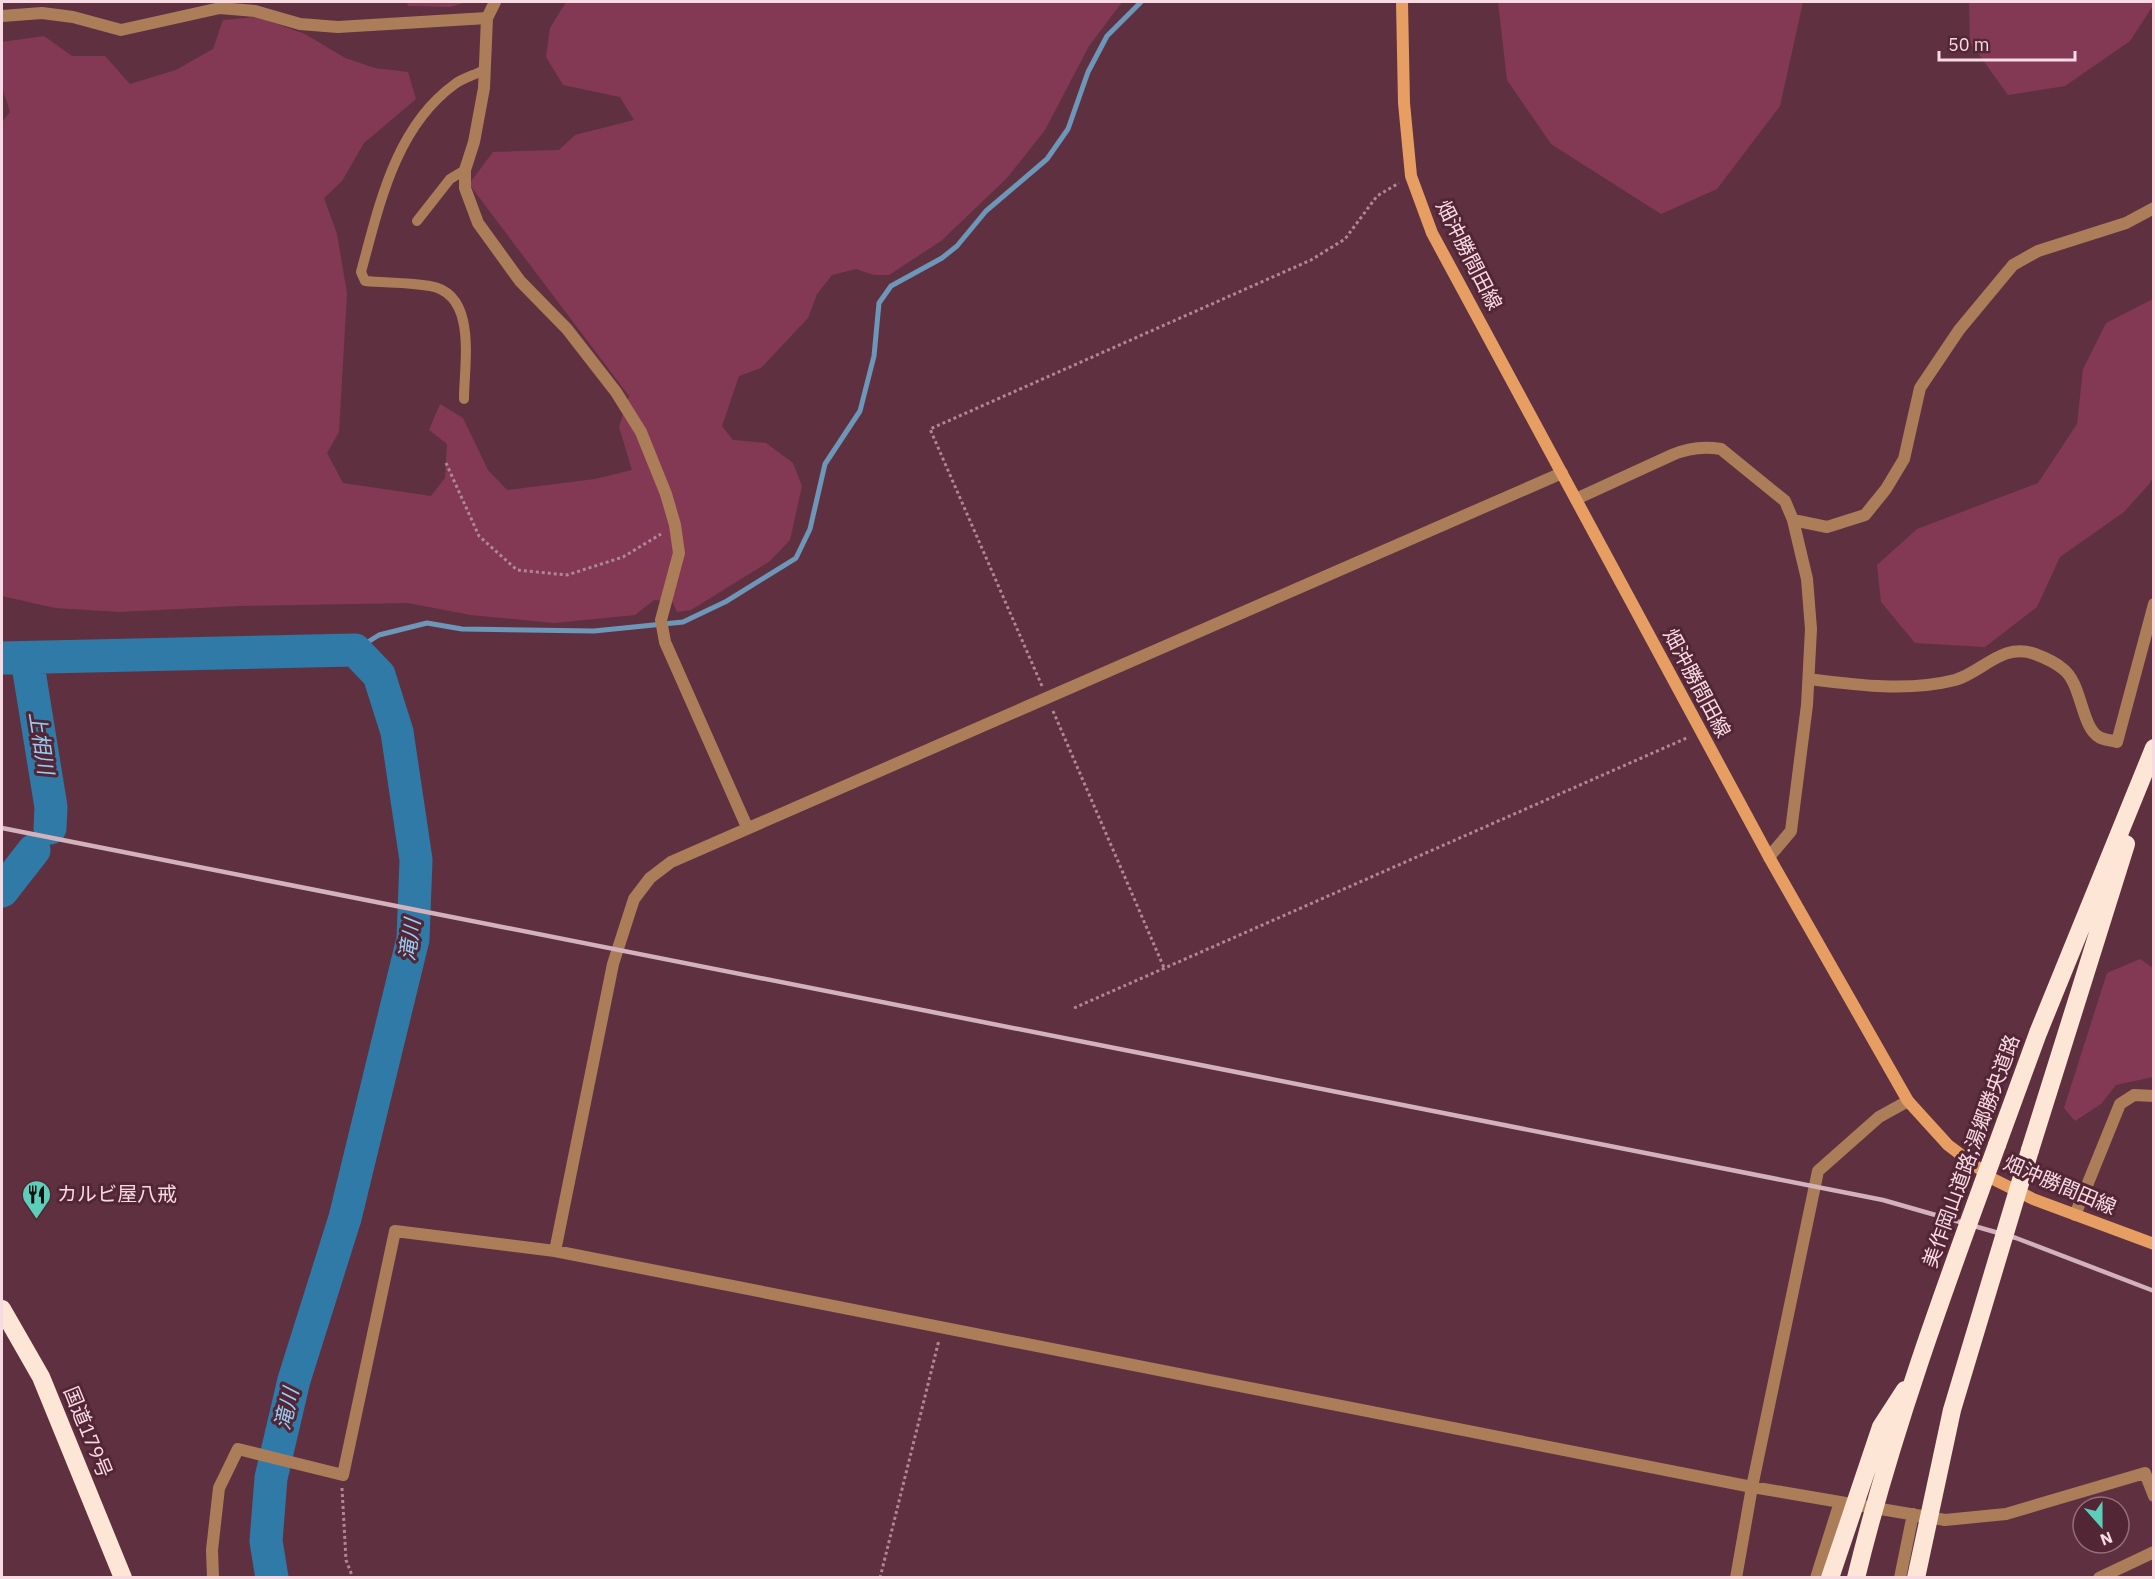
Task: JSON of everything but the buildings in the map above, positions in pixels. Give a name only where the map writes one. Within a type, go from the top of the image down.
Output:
[{"type":"highway","name":"美作岡山道路;湯郷勝央道路","points":[[1856,1578],[1866,1537],[1935,1314],[2038,1034],[2154,748]]},
{"type":"highway","points":[[1916,1578],[1952,1410],[2030,1150],[2154,756]]},
{"type":"highway","name":"国道179号","points":[[2,1309],[41,1377],[123,1578]]},
{"type":"highway","points":[[1830,1578],[1881,1427],[1917,1371]]},
{"type":"main road","name":"畑沖勝間田線","points":[[1402,2],[1404,103],[1411,176],[1432,233],[1768,857],[1908,1101],[1948,1145],[1993,1179],[2033,1199],[2154,1244]]},
{"type":"street","points":[[495,2],[487,18],[484,70],[474,142],[465,170],[465,188],[478,224],[520,281],[581,347],[616,392],[641,432],[666,494],[675,525],[679,553],[662,620],[665,642],[747,827]]},
{"type":"street","points":[[2,16],[42,12],[121,30],[143,27],[192,12],[220,8],[255,11],[300,24],[338,27],[487,18]]},
{"type":"street","points":[[1793,520],[1827,526],[1865,515],[1886,489],[1904,459],[1920,388],[1959,330],[2013,265],[2038,251],[2126,223],[2154,208]]},
{"type":"street","points":[[1576,499],[1687,449],[1709,447],[1721,449],[1777,492],[1785,501],[1793,520],[1807,579],[1811,629],[1809,679],[1791,831],[1768,857]]},
{"type":"street","points":[[555,1251],[613,964],[634,899],[650,878],[671,862],[747,827],[1562,473]]},
{"type":"street","points":[[1809,679],[1849,684],[1927,686],[1958,679],[2000,655],[2016,651],[2034,654],[2064,669],[2073,681],[2092,729],[2098,736],[2117,742],[2154,604]]},
{"type":"street","points":[[2075,1215],[2120,1104],[2134,1095],[2154,1096]]},
{"type":"street","points":[[1736,1578],[1752,1487],[1818,1171],[1879,1117],[1908,1101]]},
{"type":"street","points":[[213,1578],[212,1550],[219,1488],[238,1449],[338,1473],[395,1231],[555,1251],[1752,1487],[1945,1520],[2006,1514],[2145,1473],[2154,1496]]},
{"type":"street","points":[[1816,1578],[1840,1502]]},
{"type":"street","points":[[1900,1578],[1913,1515]]},
{"type":"street","points":[[2099,1578],[2154,1552]]},
{"type":"lane","points":[[464,399],[466,329],[459,308],[445,292],[432,286],[365,281],[361,272],[398,152],[431,106],[456,84],[484,70]]},
{"type":"lane","points":[[417,222],[450,179],[465,170]]},
{"type":"path","points":[[1165,970],[930,429],[1311,260],[1344,239],[1377,196],[1411,176]]},
{"type":"path","points":[[446,463],[479,536],[517,570],[567,575],[622,556],[675,525]]},
{"type":"path","points":[[1074,1008],[1687,739],[1701,730]]},
{"type":"path","points":[[880,1578],[942,1328]]},
{"type":"path","points":[[338,1473],[346,1560],[353,1578]]},
{"type":"shaded area","points":[[407,2],[467,2],[450,7],[408,6]]},
{"type":"shaded area","points":[[566,2],[1122,2],[1089,46],[1045,130],[1007,178],[941,241],[889,275],[874,275],[856,269],[832,275],[817,294],[808,318],[761,368],[739,376],[722,426],[733,440],[766,443],[793,463],[802,486],[790,540],[770,561],[691,610],[677,612],[672,601],[654,600],[635,615],[554,623],[471,615],[408,603],[239,606],[119,612],[55,608],[2,596],[2,122],[10,112],[2,87],[2,42],[44,36],[72,56],[105,56],[130,84],[176,70],[213,49],[223,20],[257,17],[305,34],[345,58],[375,68],[408,72],[416,99],[364,143],[342,181],[324,198],[337,234],[347,293],[339,432],[327,453],[343,483],[431,496],[445,478],[447,444],[429,430],[440,404],[463,418],[488,470],[507,490],[595,479],[632,470],[619,427],[629,396],[469,184],[493,152],[559,150],[575,135],[634,120],[620,97],[563,85],[546,57],[550,28]]},
{"type":"shaded area","points":[[1498,2],[1803,2],[1780,106],[1717,189],[1661,214],[1551,144],[1507,80]]},
{"type":"shaded area","points":[[1969,2],[2153,2],[2154,4],[2130,41],[2065,86],[2008,95],[1970,42]]},
{"type":"shaded area","points":[[2153,299],[2154,475],[2150,483],[2124,512],[2060,557],[2037,607],[1985,647],[1915,643],[1881,602],[1877,565],[1917,529],[2038,483],[2077,424],[2083,369],[2106,323]]},
{"type":"shaded area","points":[[2140,959],[2153,968],[2153,1077],[2116,1085],[2101,1104],[2075,1121],[2064,1108],[2107,973]]},
{"type":"waterway","points":[[355,650],[379,635],[427,623],[462,629],[594,631],[683,622],[725,602],[796,558],[810,529],[825,464],[860,411],[874,356],[879,303],[891,286],[942,258],[957,246],[986,211],[1047,159],[1068,129],[1088,72],[1107,36],[1141,2]]},
{"type":"waterway","name":"滝川","points":[[2,658],[355,650],[379,675],[397,732],[416,860],[413,939],[345,1218],[294,1380],[271,1478],[266,1541],[272,1578]]},
{"type":"waterway","name":"上相川","points":[[27,659],[51,807],[50,828]]},
{"type":"waterway","name":"上相川","points":[[2,891],[34,850]]},
{"type":"railway","points":[[2,828],[1883,1200],[2016,1238],[2154,1291]]},
{"type":"place","name":"カルビ屋八戒","points":[[36,1220]]}]
